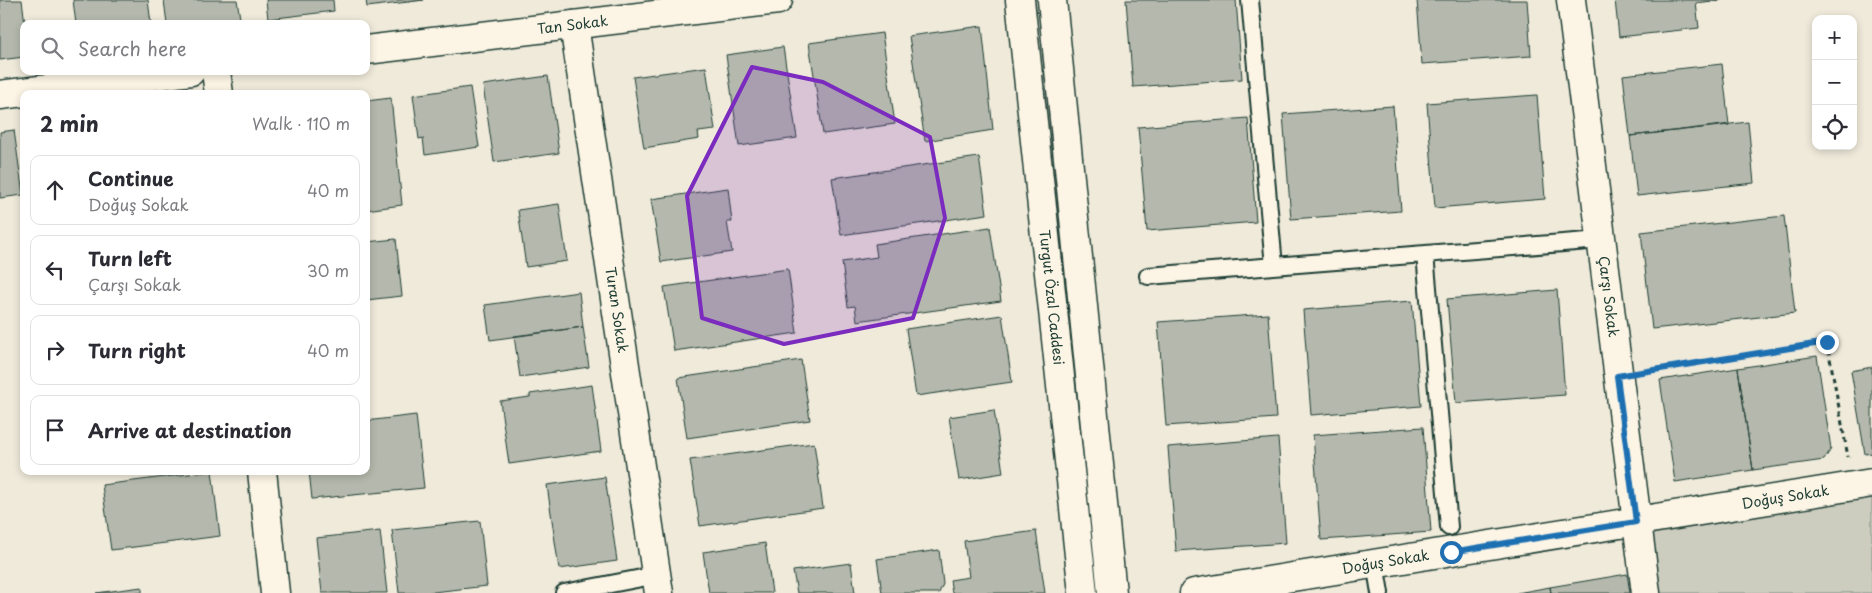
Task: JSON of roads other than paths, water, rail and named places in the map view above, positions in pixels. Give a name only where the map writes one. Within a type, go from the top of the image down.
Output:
[{"type":"street","name":"Tan Sokak","points":[[370,50],[778,0]]},
{"type":"street","name":"Turgut Özal Caddesi","points":[[1020,0],[1083,593]]},
{"type":"street","points":[[1052,0],[1112,593]]},
{"type":"street","name":"Çarşı Sokak","points":[[1571,0],[1617,376],[1646,593]]},
{"type":"street","name":"Turan Sokak","points":[[574,25],[658,584]]},
{"type":"street","points":[[40,90],[159,75]]},
{"type":"street","points":[[217,75],[218,90]]},
{"type":"street","points":[[0,95],[20,92]]},
{"type":"street","points":[[262,475],[276,593]]},
{"type":"street","name":"Doğuş Sokak","points":[[1194,593],[1863,485]]},
{"type":"lane","points":[[1250,0],[1274,266]]},
{"type":"lane","points":[[1148,276],[1601,240]]},
{"type":"lane","points":[[1425,254],[1449,526]]},
{"type":"lane","points":[[1375,563],[1380,593]]},
{"type":"lane","points":[[564,593],[658,584]]}]
